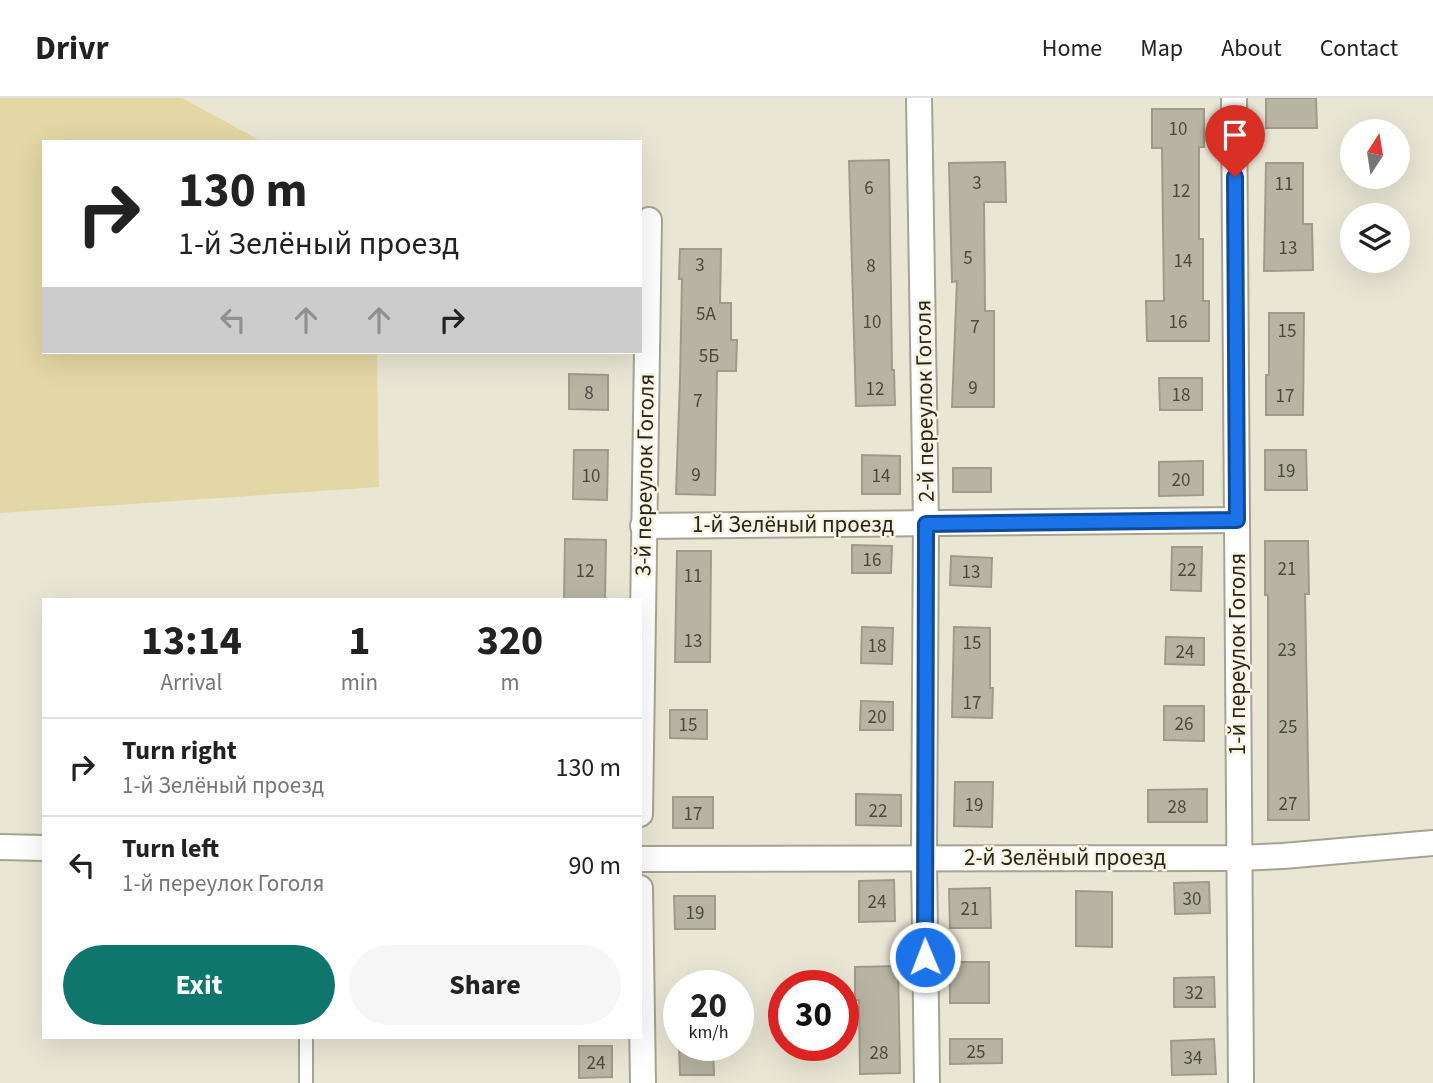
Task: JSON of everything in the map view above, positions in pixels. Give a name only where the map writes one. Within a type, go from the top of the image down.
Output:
[{"type":"street","name":"2-й переулок Гоголя","points":[[919,98],[926,524],[924,857],[927,1083]]},
{"type":"street","name":"1-й переулок Гоголя","points":[[1234,98],[1241,1083]]},
{"type":"street","name":"3-й переулок Гоголя","points":[[642,622],[649,220]]},
{"type":"street","name":"1-й Зелёный проезд","points":[[643,526],[1237,520]]},
{"type":"street","name":"2-й Зелёный проезд","points":[[642,859],[1238,858],[1433,843]]},
{"type":"street","points":[[0,847],[42,848]]},
{"type":"street","points":[[642,1018],[643,1083]]},
{"type":"lane","points":[[306,1039],[306,1083]]},
{"type":"shaded area","points":[[0,98],[182,98],[259,140],[42,140],[42,354],[377,354],[379,487],[0,513]]},
{"type":"building","points":[[1266,98],[1316,98],[1317,128],[1266,128]]},
{"type":"building","points":[[1152,109],[1204,109],[1204,147],[1199,147],[1199,239],[1203,239],[1203,301],[1209,301],[1209,341],[1147,341],[1146,301],[1164,301],[1162,148],[1152,148]]},
{"type":"building","points":[[889,160],[892,370],[895,405],[856,406],[849,161]]},
{"type":"building","points":[[1005,162],[1006,202],[984,202],[985,311],[994,311],[994,407],[952,407],[957,281],[952,282],[949,163]]},
{"type":"building","points":[[1266,163],[1303,163],[1303,224],[1312,224],[1313,270],[1264,271]]},
{"type":"building","points":[[680,249],[721,249],[720,303],[731,303],[731,340],[737,340],[736,371],[717,371],[715,495],[676,494],[682,279],[679,279]]},
{"type":"building","points":[[1269,313],[1304,313],[1303,415],[1266,415]]},
{"type":"building","points":[[569,374],[608,375],[608,410],[569,409]]},
{"type":"building","points":[[1159,378],[1202,378],[1202,410],[1160,410]]},
{"type":"building","points":[[574,450],[608,450],[607,500],[573,499]]},
{"type":"building","points":[[1265,450],[1306,450],[1307,490],[1265,490]]},
{"type":"building","points":[[862,455],[900,456],[900,494],[862,494]]},
{"type":"building","points":[[1203,461],[1203,495],[1159,496],[1159,462]]},
{"type":"building","points":[[953,468],[991,468],[991,492],[953,492]]},
{"type":"building","points":[[565,539],[606,540],[605,598],[564,598]]},
{"type":"building","points":[[1265,541],[1308,541],[1309,594],[1305,594],[1309,820],[1268,820],[1268,595],[1265,595]]},
{"type":"building","points":[[852,545],[892,546],[891,573],[852,573]]},
{"type":"building","points":[[1172,547],[1202,547],[1201,591],[1171,590]]},
{"type":"building","points":[[677,551],[711,551],[710,662],[675,662]]},
{"type":"building","points":[[951,556],[992,558],[991,587],[950,585]]},
{"type":"building","points":[[862,627],[893,628],[892,664],[861,663]]},
{"type":"building","points":[[954,627],[990,628],[992,718],[952,717]]},
{"type":"building","points":[[1166,637],[1204,638],[1204,665],[1165,664]]},
{"type":"building","points":[[861,701],[893,702],[893,730],[860,730]]},
{"type":"building","points":[[1164,706],[1204,706],[1204,741],[1164,740]]},
{"type":"building","points":[[670,710],[707,710],[707,739],[670,738]]},
{"type":"building","points":[[955,782],[993,782],[992,827],[954,826]]},
{"type":"building","points":[[1207,789],[1207,822],[1148,822],[1148,790]]},
{"type":"building","points":[[856,794],[901,795],[901,826],[856,825]]},
{"type":"building","points":[[673,797],[713,797],[713,828],[673,828]]},
{"type":"building","points":[[894,880],[895,921],[859,922],[859,881]]},
{"type":"building","points":[[1209,882],[1210,913],[1175,914],[1174,883]]},
{"type":"building","points":[[990,888],[991,928],[950,928],[949,889]]},
{"type":"building","points":[[1076,891],[1112,892],[1112,947],[1076,946]]},
{"type":"building","points":[[674,896],[715,896],[715,929],[675,929]]},
{"type":"building","points":[[950,962],[989,962],[989,1003],[950,1003]]},
{"type":"building","points":[[898,966],[900,1073],[860,1074],[859,970],[855,970],[855,967]]},
{"type":"building","points":[[1214,977],[1215,1007],[1174,1007],[1174,978]]},
{"type":"building","points":[[950,1039],[1002,1039],[1002,1063],[950,1064]]},
{"type":"building","points":[[1214,1039],[1216,1074],[1172,1075],[1171,1041]]},
{"type":"building","points":[[579,1046],[612,1046],[612,1077],[579,1078]]},
{"type":"building","points":[[680,1061],[714,1061],[714,1075],[680,1075]]},
{"type":"route","points":[[925,957],[926,524],[1237,520],[1235,177]]}]
